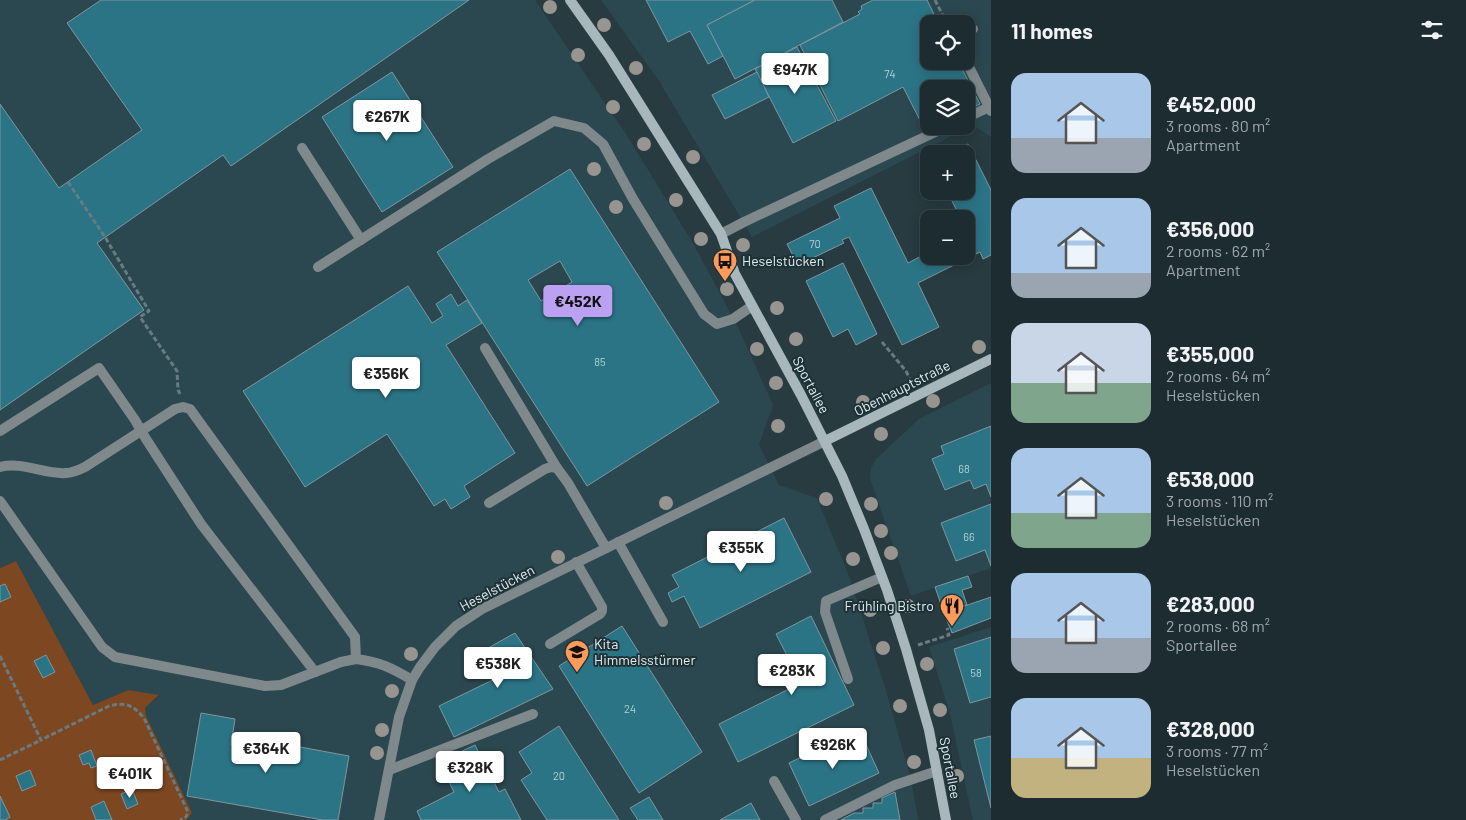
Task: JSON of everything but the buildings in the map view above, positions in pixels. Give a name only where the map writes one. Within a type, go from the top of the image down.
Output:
[{"type":"street","name":"Sportallee","points":[[570,0],[609,55],[721,234],[735,274],[825,441],[864,529],[906,649],[929,730],[946,820]]},
{"type":"street","points":[[970,70],[990,109],[975,115]]},
{"type":"street","points":[[318,268],[488,159],[554,121],[584,128],[603,144],[633,199],[704,314],[717,324],[733,319],[752,306]]},
{"type":"street","points":[[721,234],[929,135]]},
{"type":"street","points":[[302,148],[361,240]]},
{"type":"street","points":[[485,348],[606,548]]},
{"type":"street","name":"Obenhauptstraße","points":[[825,441],[991,359]]},
{"type":"street","points":[[0,431],[99,368],[201,524],[315,672]]},
{"type":"street","points":[[0,467],[20,466],[65,474],[75,472],[85,468],[175,409],[183,407],[190,409],[356,637],[356,659]]},
{"type":"street","name":"Heselstücken","points":[[378,820],[399,717],[412,680],[435,647],[456,626],[482,609],[825,441]]},
{"type":"street","points":[[489,503],[545,469],[557,468]]},
{"type":"street","points":[[0,501],[102,647],[115,657],[264,686],[281,685],[340,662],[356,659],[381,664],[412,680]]},
{"type":"street","points":[[618,542],[663,622]]},
{"type":"street","points":[[550,644],[602,611],[602,607],[576,562]]},
{"type":"street","points":[[848,678],[825,612],[826,602],[882,576]]},
{"type":"street","points":[[388,770],[533,714]]},
{"type":"street","points":[[825,820],[895,785],[937,771]]},
{"type":"street","points":[[774,782],[796,820]]},
{"type":"path","points":[[935,0],[942,15]]},
{"type":"path","points":[[68,182],[105,237],[149,311],[140,317],[177,371],[178,390],[183,407]]},
{"type":"path","points":[[882,342],[906,371],[917,396]]},
{"type":"path","points":[[906,649],[949,635],[947,628]]},
{"type":"path","points":[[0,656],[40,740]]},
{"type":"path","points":[[0,760],[109,706],[128,705],[137,710],[144,718],[188,812],[186,817],[180,820]]},
{"type":"shaded area","points":[[0,0],[535,0],[628,137],[694,245],[737,325],[773,405],[759,445],[779,485],[817,498],[849,576],[885,687],[911,779],[918,820],[186,820],[188,819],[146,716],[145,708],[159,696],[128,690],[93,705],[16,561],[0,568]]},
{"type":"shaded area","points":[[601,0],[991,0],[991,137],[975,126],[975,80],[920,80],[920,135],[953,135],[934,145],[920,145],[920,152],[752,237],[659,81]]},
{"type":"shaded area","points":[[991,383],[991,568],[911,596],[870,479],[871,468],[876,459],[919,419]]},
{"type":"shaded area","points":[[16,561],[93,705],[128,690],[159,695],[145,708],[146,716],[192,813],[186,820],[0,820],[0,568]]},
{"type":"shaded area","points":[[991,627],[991,820],[973,820],[950,714],[929,647]]},
{"type":"place","name":"Heselstücken","points":[[725,282]]},
{"type":"place","name":"Frühling Bistro","points":[[952,627]]},
{"type":"place","name":"Kita Himmelsstürmer","points":[[577,673]]}]
